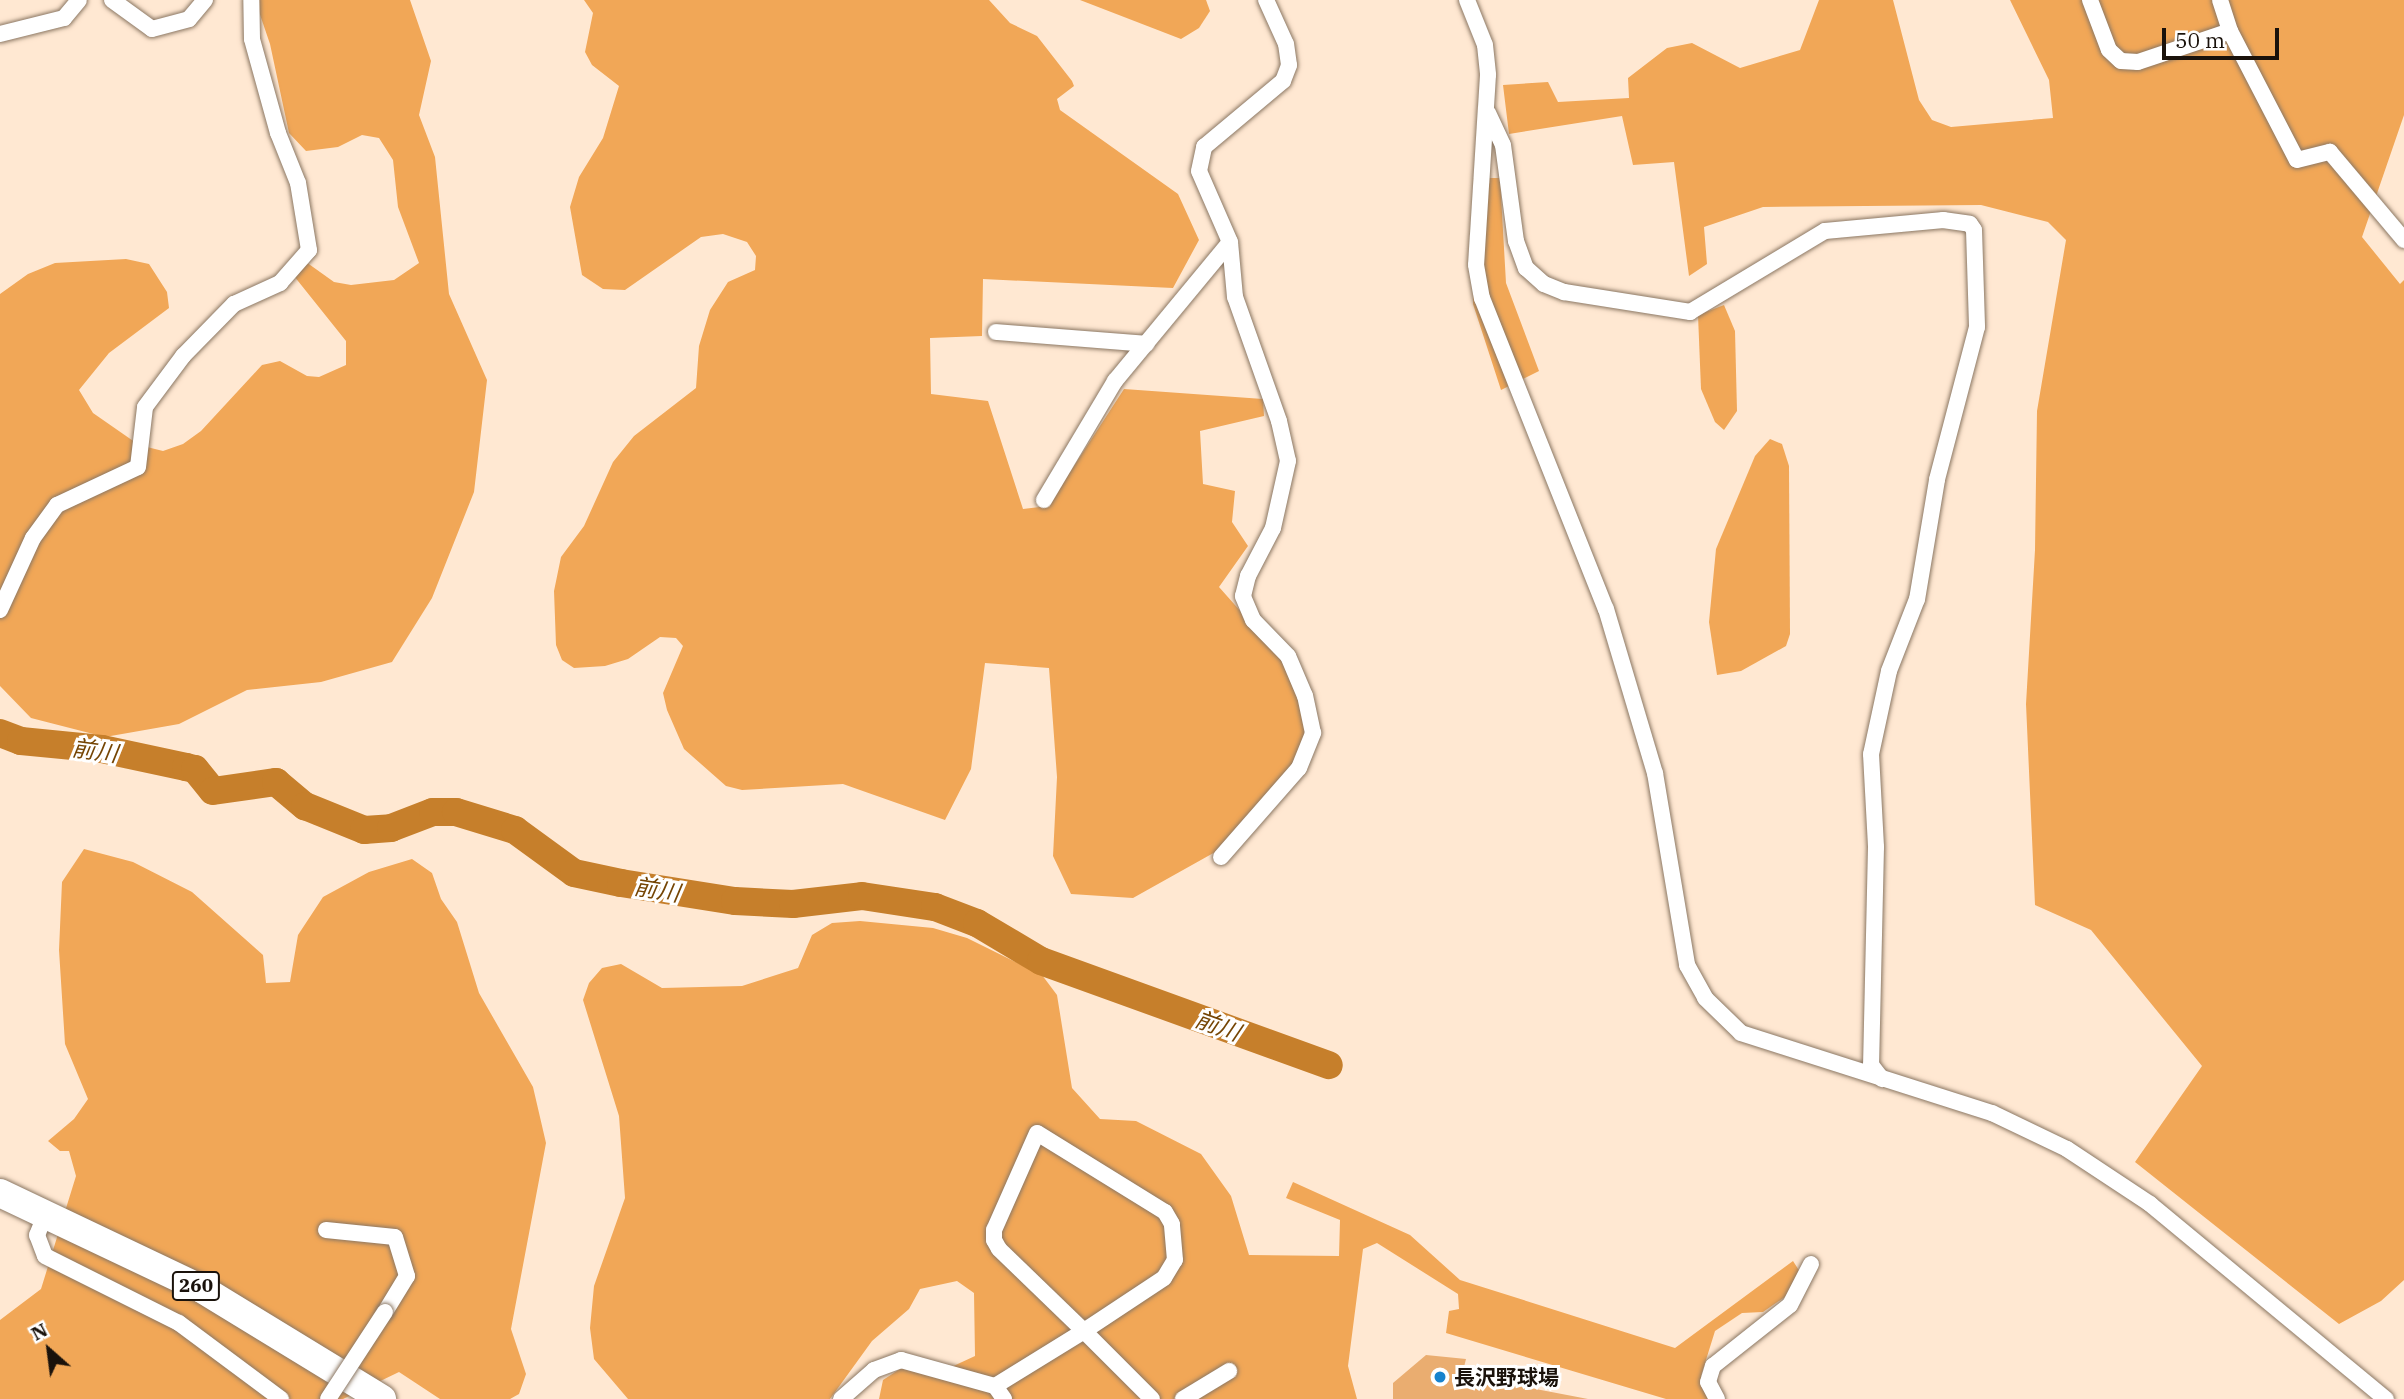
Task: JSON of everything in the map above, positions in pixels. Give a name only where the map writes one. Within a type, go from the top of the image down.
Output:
[{"type":"highway","name":"260","points":[[0,1193],[202,1289],[382,1399]]},
{"type":"street","points":[[0,34],[64,18],[79,0]]},
{"type":"street","points":[[112,0],[152,29],[188,19],[205,0]]},
{"type":"street","points":[[0,610],[33,538],[57,505],[138,467],[145,407],[183,356],[234,304],[280,283],[309,250],[298,183],[278,133],[251,39],[251,0]]},
{"type":"street","points":[[1221,857],[1299,768],[1313,733],[1305,696],[1288,656],[1254,620],[1243,596],[1248,576],[1273,528],[1288,461],[1279,421],[1235,297],[1230,242],[1199,171],[1205,147],[1283,81],[1289,65],[1286,44],[1266,0]]},
{"type":"street","points":[[1467,0],[1485,45],[1486,111],[1476,265],[1482,298],[1580,536],[1636,702],[1655,773],[1687,965],[1705,998],[1741,1033],[1992,1113],[2119,1180],[2386,1399]]},
{"type":"street","points":[[2090,0],[2109,50],[2121,61],[2138,62],[2230,31]]},
{"type":"street","points":[[2220,0],[2230,31],[2297,160],[2330,152],[2404,240]]},
{"type":"street","points":[[1486,111],[1503,145],[1516,241],[1526,268],[1544,284],[1564,292],[1689,312],[1825,231],[1864,224],[1944,220],[1970,224],[1974,230],[1977,327],[1937,480],[1917,599],[1889,671],[1871,754],[1876,847],[1871,1065],[1882,1079]]},
{"type":"street","points":[[1044,500],[1115,381],[1230,242]]},
{"type":"street","points":[[996,332],[1147,344]]},
{"type":"street","points":[[841,1399],[874,1370],[901,1360],[1000,1393],[1084,1331],[1164,1278],[1175,1260],[1172,1224],[1155,1203],[1037,1133],[1003,1207],[994,1240],[1084,1331],[1152,1399]]},
{"type":"street","points":[[46,1213],[37,1235],[46,1256],[179,1323],[281,1399]]},
{"type":"street","points":[[326,1230],[395,1237],[407,1276],[328,1399]]},
{"type":"street","points":[[1717,1399],[1708,1382],[1713,1366],[1790,1305],[1811,1264]]},
{"type":"street","points":[[1184,1399],[1229,1371]]},
{"type":"shaded area","points":[[255,0],[410,0],[431,61],[419,115],[435,157],[449,294],[487,380],[474,492],[432,598],[392,662],[321,682],[247,690],[179,724],[105,737],[31,718],[0,686],[0,294],[28,274],[55,263],[126,259],[149,264],[167,292],[169,308],[109,353],[79,390],[93,413],[139,445],[163,451],[183,444],[201,431],[262,365],[280,361],[307,376],[319,377],[346,365],[346,341],[294,276],[306,262],[334,282],[351,285],[394,280],[419,263],[398,207],[393,160],[379,138],[362,135],[338,147],[306,151],[289,133],[270,44]]},
{"type":"shaded area","points":[[584,0],[989,0],[1010,23],[1037,36],[1072,81],[1074,86],[1057,99],[1060,110],[1178,194],[1199,240],[1173,288],[983,279],[982,336],[930,338],[931,394],[988,401],[1023,509],[1048,506],[1124,389],[1263,399],[1264,416],[1200,431],[1203,484],[1235,491],[1232,522],[1248,546],[1219,587],[1281,657],[1302,699],[1308,734],[1295,765],[1217,851],[1133,898],[1071,894],[1053,856],[1057,777],[1049,668],[985,663],[971,769],[945,820],[843,784],[742,790],[726,786],[684,749],[667,710],[663,693],[683,646],[676,638],[660,637],[628,659],[605,666],[574,668],[562,660],[556,645],[554,591],[561,557],[584,526],[613,462],[634,436],[696,388],[699,346],[710,310],[728,282],[755,270],[756,256],[747,242],[723,234],[701,237],[625,290],[603,289],[582,275],[570,207],[579,177],[603,138],[619,86],[592,65],[585,52],[593,13]]},
{"type":"shaded area","points":[[1080,0],[1206,0],[1210,11],[1199,28],[1181,39]]},
{"type":"shaded area","points":[[1819,0],[1893,0],[1919,100],[1932,120],[1951,127],[2053,118],[2049,80],[2010,0],[2404,0],[2404,115],[2362,237],[2400,284],[2404,280],[2404,1280],[2381,1301],[2339,1324],[2135,1162],[2202,1066],[2091,930],[2035,905],[2026,704],[2035,550],[2037,411],[2066,240],[2048,222],[1981,205],[1763,207],[1704,227],[1707,264],[1689,276],[1674,162],[1633,165],[1622,116],[1509,134],[1503,85],[1548,82],[1558,102],[1629,98],[1628,78],[1667,48],[1692,43],[1740,68],[1800,50]]},
{"type":"shaded area","points":[[1473,178],[1500,178],[1506,283],[1539,371],[1501,390],[1473,304]]},
{"type":"shaded area","points":[[1724,305],[1735,331],[1737,411],[1724,430],[1715,422],[1701,389],[1698,315]]},
{"type":"shaded area","points":[[1770,439],[1782,444],[1789,466],[1790,634],[1786,646],[1741,671],[1717,675],[1709,622],[1716,549],[1755,456]]},
{"type":"shaded area","points":[[84,849],[133,862],[192,892],[263,955],[266,983],[290,982],[298,935],[323,897],[369,872],[412,859],[432,873],[441,899],[457,922],[479,993],[533,1087],[546,1143],[511,1329],[526,1374],[519,1394],[510,1399],[440,1399],[399,1372],[343,1399],[0,1399],[0,1320],[41,1289],[76,1176],[69,1151],[60,1151],[48,1141],[74,1119],[88,1099],[65,1044],[59,950],[62,882]]},
{"type":"shaded area","points":[[860,921],[933,928],[967,938],[1042,975],[1057,995],[1072,1088],[1100,1119],[1136,1121],[1201,1154],[1231,1196],[1249,1255],[1339,1256],[1340,1220],[1286,1198],[1293,1182],[1410,1235],[1460,1280],[1675,1348],[1793,1261],[1802,1275],[1792,1292],[1763,1312],[1742,1313],[1715,1331],[1701,1376],[1713,1399],[1666,1399],[1446,1333],[1449,1311],[1459,1309],[1458,1294],[1377,1243],[1363,1249],[1348,1366],[1357,1399],[879,1399],[883,1380],[903,1367],[934,1375],[975,1356],[974,1293],[957,1281],[920,1289],[909,1309],[872,1341],[830,1399],[628,1399],[594,1359],[590,1328],[594,1286],[625,1198],[619,1116],[583,1000],[589,983],[602,968],[621,964],[662,988],[742,986],[798,968],[812,935],[832,923]]},
{"type":"shaded area","name":"長沢野球場","points":[[1426,1355],[1466,1359],[1462,1375],[1588,1399],[1393,1399],[1393,1383]]},
{"type":"waterway","name":"前川","points":[[0,733],[21,741],[102,749],[195,769],[213,791],[276,782],[305,806],[364,830],[391,828],[433,812],[456,812],[515,830],[574,873],[621,883],[735,901],[793,904],[862,896],[935,907],[977,923],[1041,961],[1329,1065]]},
{"type":"place","name":"長沢野球場","points":[[1440,1377]]}]
